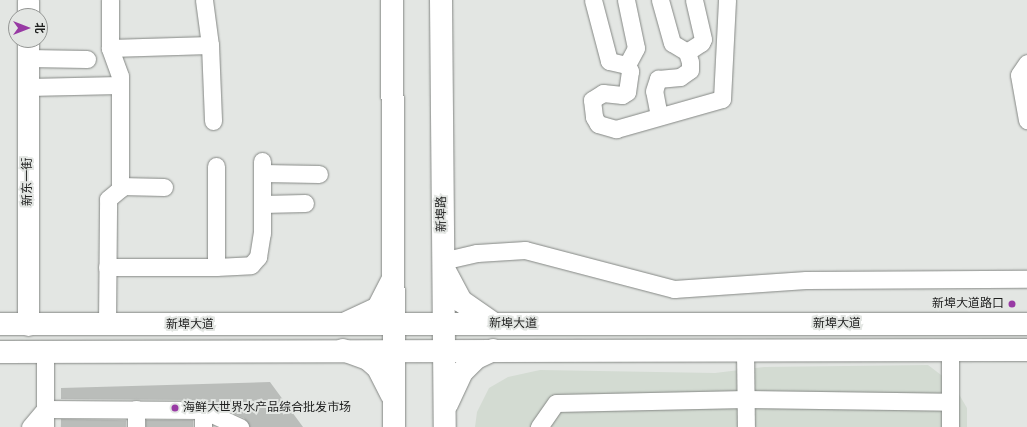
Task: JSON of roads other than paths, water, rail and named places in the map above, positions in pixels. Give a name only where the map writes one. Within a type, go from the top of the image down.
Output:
[{"type":"main road","points":[[392,0],[395,323],[394,417]]},
{"type":"main road","name":"新埠路","points":[[441,0],[442,261],[445,419]]},
{"type":"main road","points":[[442,261],[453,290],[461,301],[494,324]]},
{"type":"main road","points":[[344,324],[378,308],[388,292],[394,269]]},
{"type":"main road","name":"新埠大道","points":[[0,324],[1027,324]]},
{"type":"main road","points":[[343,350],[368,359],[385,377],[394,417]]},
{"type":"main road","points":[[0,352],[343,350],[1027,350]]},
{"type":"main road","points":[[445,419],[462,372],[476,358],[492,350]]},
{"type":"street","points":[[107,325],[108,200],[120,186],[120,85],[110,48],[110,0]]},
{"type":"street","points":[[204,0],[210,45],[213,121]]},
{"type":"street","points":[[593,0],[609,61],[628,65]]},
{"type":"street","points":[[626,0],[636,48],[628,65],[630,88],[622,95],[597,95],[592,100],[594,117],[605,128],[616,129],[722,99],[727,0]]},
{"type":"street","points":[[659,116],[655,84],[664,76],[680,78],[686,74],[690,62],[687,52],[672,44],[660,0]]},
{"type":"street","points":[[687,52],[701,43],[703,39],[694,0]]},
{"type":"street","points":[[110,48],[210,45]]},
{"type":"street","points":[[28,49],[87,59]]},
{"type":"street","name":"新东一街","points":[[28,49],[28,325]]},
{"type":"street","points":[[1027,63],[1019,75],[1027,120]]},
{"type":"street","points":[[28,87],[120,85]]},
{"type":"street","points":[[216,166],[216,267]]},
{"type":"street","points":[[107,267],[216,267],[251,265],[258,257],[262,204],[262,167],[319,174]]},
{"type":"street","points":[[120,186],[164,187]]},
{"type":"street","points":[[262,204],[305,203]]},
{"type":"street","points":[[442,261],[477,253],[525,250],[674,289],[806,280],[1027,279]]},
{"type":"street","points":[[745,350],[746,427]]},
{"type":"street","points":[[950,350],[950,427]]},
{"type":"street","points":[[45,352],[45,427]]},
{"type":"street","points":[[540,427],[556,403],[746,399],[950,402]]},
{"type":"street","points":[[45,409],[203,410],[240,427]]},
{"type":"street","points":[[30,427],[45,409]]},
{"type":"street","points":[[136,409],[136,427]]},
{"type":"street","points":[[203,410],[204,427]]},
{"type":"place","name":"新埠大道路口","points":[[1012,304]]},
{"type":"place","name":"海鲜大世界水产品综合批发市场","points":[[175,408]]}]
